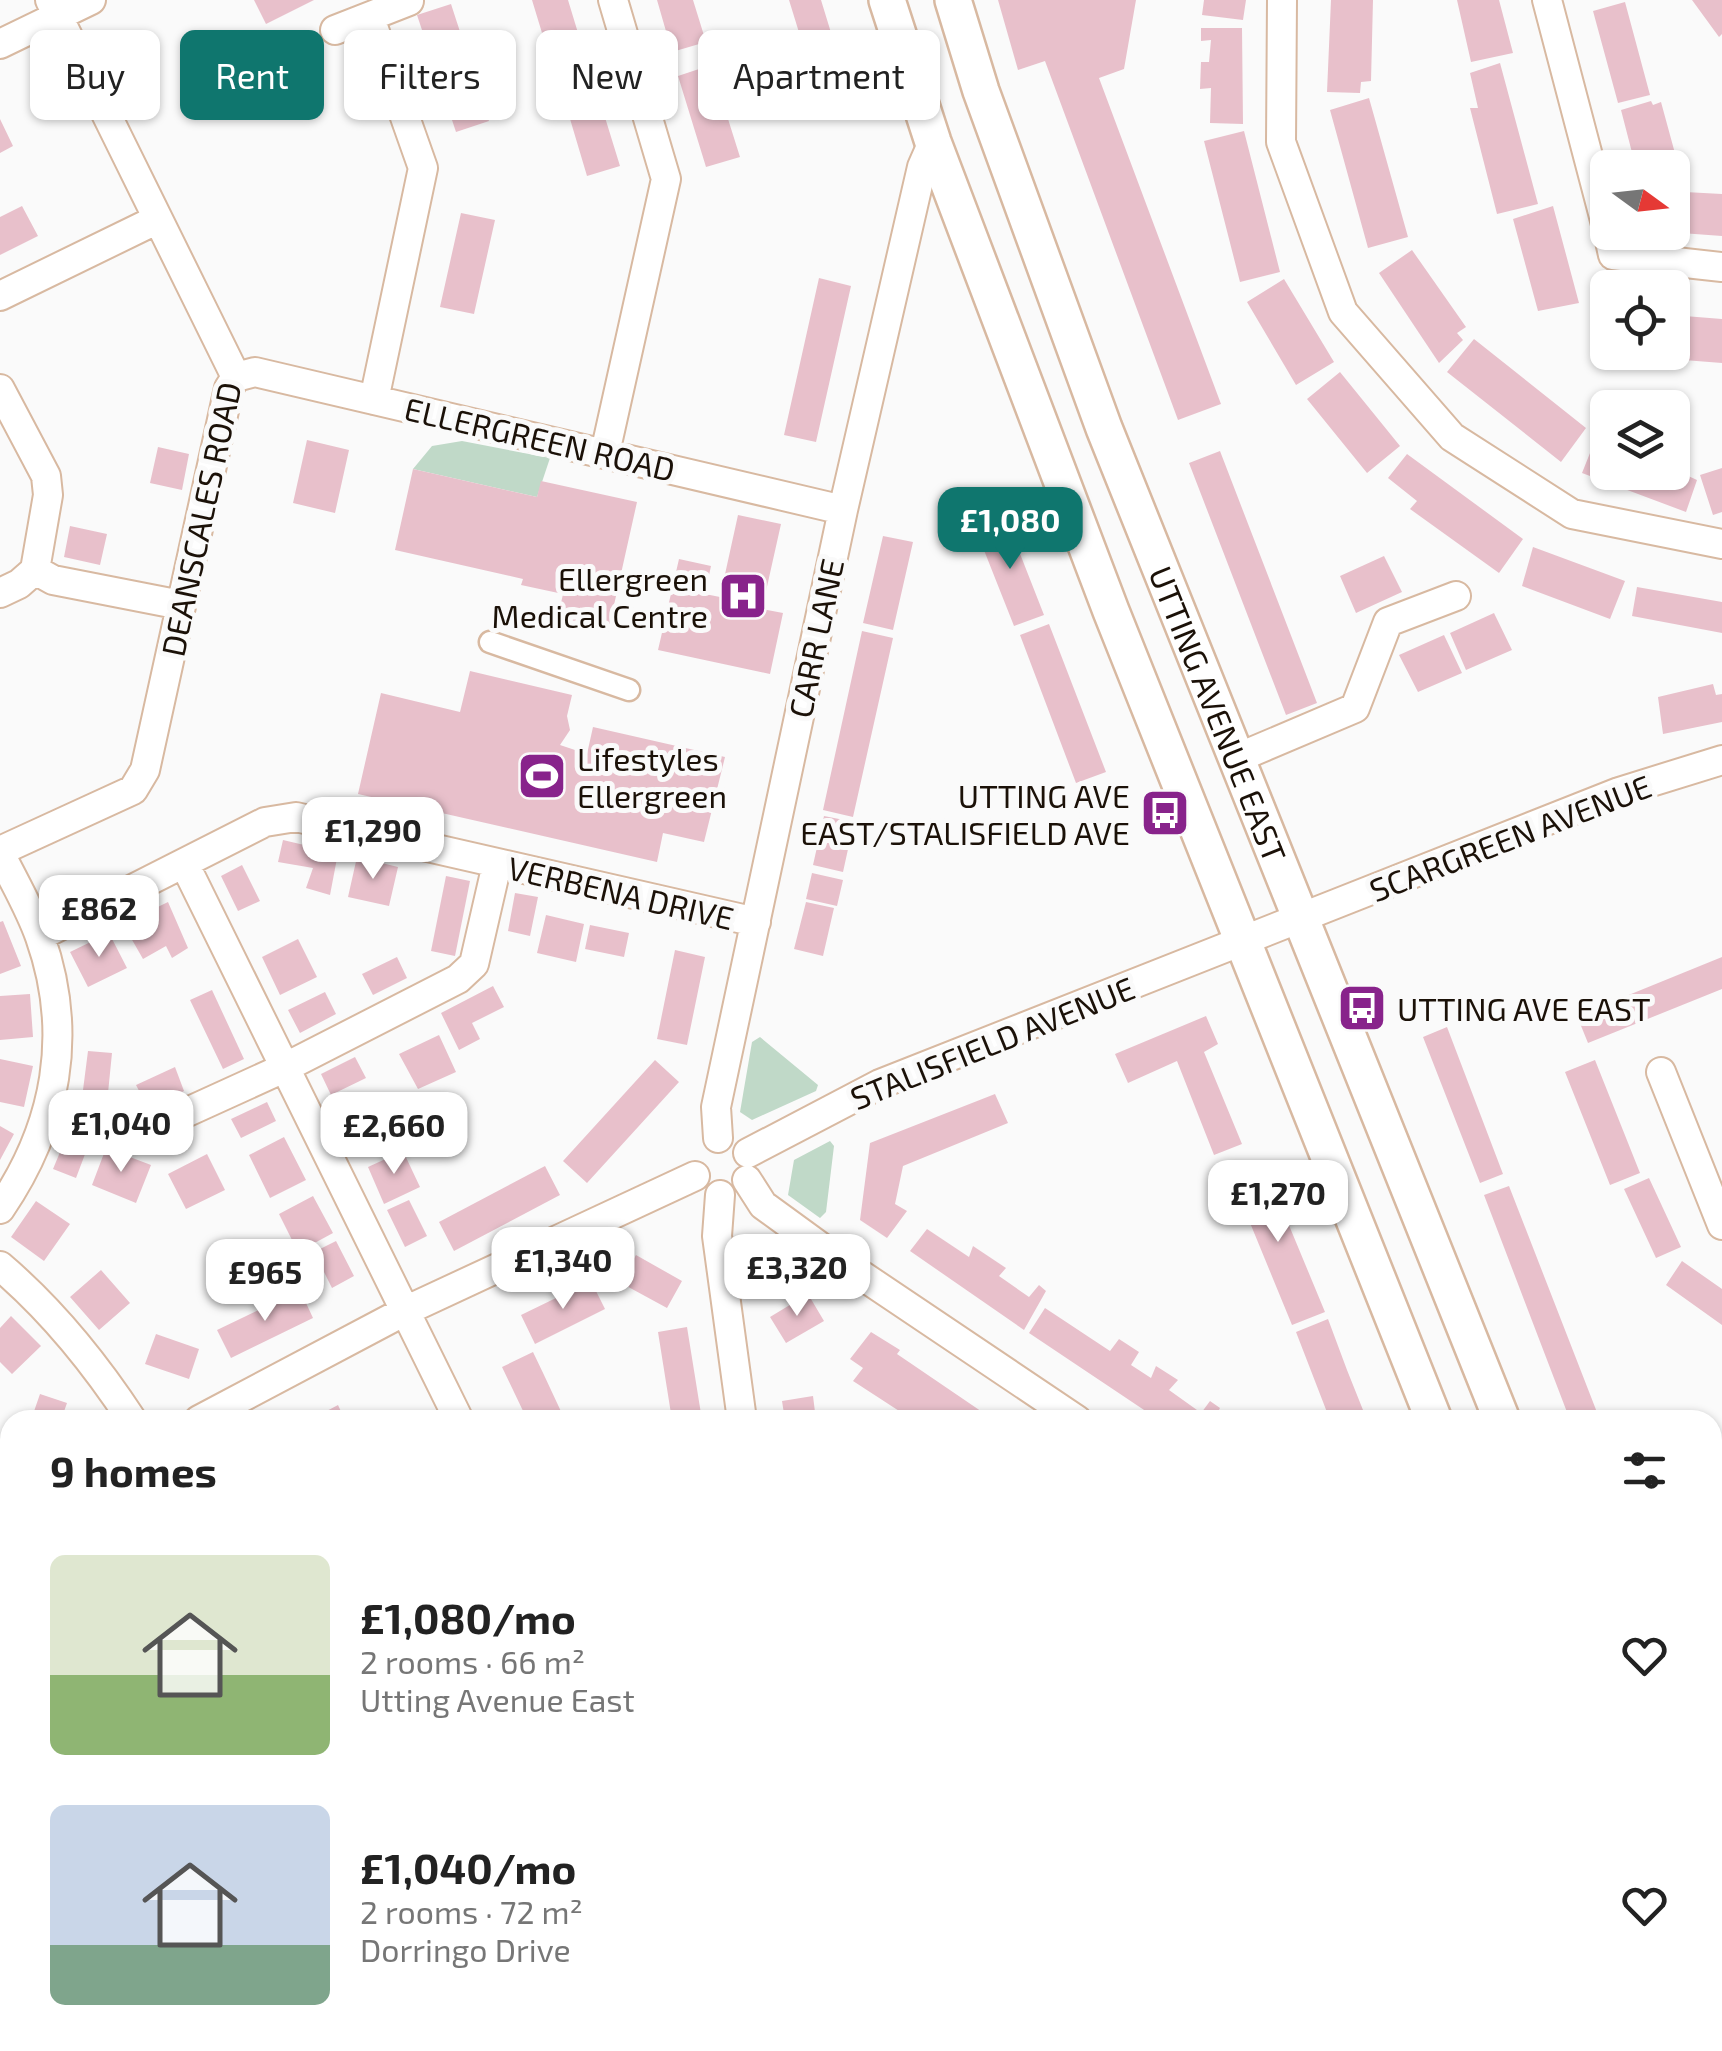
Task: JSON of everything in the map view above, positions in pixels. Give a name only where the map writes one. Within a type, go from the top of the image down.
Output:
[{"type":"street","points":[[0,44],[55,8],[91,0]]},
{"type":"street","points":[[605,453],[666,179],[613,0]]},
{"type":"street","name":"UTTING AVENUE EAST","points":[[887,0],[933,142],[1111,611],[1430,1410]]},
{"type":"street","name":"UTTING AVENUE EAST","points":[[953,0],[981,91],[1104,428],[1498,1410]]},
{"type":"street","points":[[1282,0],[1281,142],[1343,312],[1452,436],[1572,514],[1722,544]]},
{"type":"street","points":[[1547,0],[1590,164]]},
{"type":"street","points":[[334,30],[409,1]]},
{"type":"street","name":"DEANSCALES ROAD","points":[[0,852],[133,790],[146,770],[229,388],[236,376],[55,8]]},
{"type":"street","points":[[370,18],[423,168],[374,400]]},
{"type":"street","name":"CARR LANE","points":[[718,1138],[716,1107],[843,510],[922,167],[933,142]]},
{"type":"street","points":[[0,296],[158,219]]},
{"type":"street","points":[[1612,250],[1613,254],[1722,267]]},
{"type":"street","name":"ELLERGREEN ROAD","points":[[236,376],[255,372],[843,510]]},
{"type":"street","points":[[0,390],[46,476],[48,495],[35,570],[0,593]]},
{"type":"street","points":[[35,570],[53,580],[181,605]]},
{"type":"street","points":[[1235,759],[1355,708],[1388,622],[1456,596]]},
{"type":"street","points":[[490,642],[629,690]]},
{"type":"street","name":"SCARGREEN AVENUE","points":[[1242,940],[1619,792],[1722,760]]},
{"type":"street","name":"VERBENA DRIVE","points":[[40,936],[265,822],[296,817],[756,922]]},
{"type":"street","points":[[0,852],[40,936],[57,1000],[59,1063],[50,1107],[32,1156],[0,1209]]},
{"type":"street","points":[[50,1107],[136,1124],[160,1124],[284,1068],[458,979],[474,964],[497,864]]},
{"type":"street","points":[[185,865],[453,1410]]},
{"type":"street","name":"STALISFIELD AVENUE","points":[[720,1195],[736,1192],[748,1167],[880,1084],[1242,940]]},
{"type":"street","points":[[1661,1072],[1722,1225]]},
{"type":"street","points":[[741,1410],[716,1236],[720,1195],[704,1190],[695,1176],[695,1156],[700,1147],[718,1138],[735,1141],[763,1205],[1063,1410]]},
{"type":"street","points":[[219,1410],[405,1311],[695,1176]]},
{"type":"street","points":[[0,1266],[39,1299],[86,1352],[125,1410]]},
{"type":"green space","points":[[462,441],[550,458],[537,497],[413,469],[432,446]]},
{"type":"green space","points":[[760,1037],[818,1085],[816,1091],[752,1120],[740,1112],[752,1042]]},
{"type":"green space","points":[[830,1141],[834,1146],[826,1212],[820,1218],[788,1195],[794,1160]]},
{"type":"building","points":[[254,0],[314,0],[266,24]]},
{"type":"building","points":[[532,0],[568,0],[577,30],[541,30]]},
{"type":"building","points":[[657,0],[693,0],[702,30],[698,30],[698,44],[678,50],[678,30],[666,30]]},
{"type":"building","points":[[789,0],[821,0],[830,30],[798,30]]},
{"type":"building","points":[[998,0],[1136,0],[1124,69],[1099,78],[1221,404],[1178,420],[1045,61],[1018,70]]},
{"type":"building","points":[[1204,0],[1246,0],[1243,20],[1202,15]]},
{"type":"building","points":[[1331,0],[1373,0],[1371,81],[1361,82],[1360,93],[1327,92]]},
{"type":"building","points":[[1457,0],[1499,0],[1513,53],[1471,62]]},
{"type":"building","points":[[1692,0],[1722,0],[1719,37]]},
{"type":"building","points":[[1625,2],[1650,95],[1618,103],[1593,11]]},
{"type":"building","points":[[451,4],[459,30],[422,30],[417,15]]},
{"type":"building","points":[[1201,28],[1242,28],[1243,124],[1210,123],[1211,88],[1200,89],[1201,62],[1209,62],[1211,40],[1201,41]]},
{"type":"building","points":[[1500,63],[1538,204],[1497,214],[1470,108],[1478,108],[1470,73]]},
{"type":"building","points":[[698,69],[698,120],[728,120],[740,157],[706,167],[678,76]]},
{"type":"building","points":[[1369,98],[1408,237],[1368,248],[1330,110]]},
{"type":"building","points":[[1661,102],[1674,150],[1631,150],[1621,110]]},
{"type":"building","points":[[0,119],[13,146],[0,153]]},
{"type":"building","points":[[452,120],[489,120],[489,121],[456,132]]},
{"type":"building","points":[[570,120],[606,120],[620,166],[587,176]]},
{"type":"building","points":[[1244,131],[1280,272],[1240,282],[1204,141]]},
{"type":"building","points":[[1690,192],[1722,194],[1722,236],[1690,234]]},
{"type":"building","points":[[22,206],[38,236],[0,255],[0,217]]},
{"type":"building","points":[[1553,206],[1579,303],[1538,311],[1513,219]]},
{"type":"building","points":[[461,213],[495,220],[474,314],[440,307]]},
{"type":"building","points":[[1412,250],[1466,327],[1457,333],[1463,340],[1439,363],[1379,273]]},
{"type":"building","points":[[819,278],[851,286],[816,442],[784,435]]},
{"type":"building","points":[[1284,279],[1334,362],[1296,385],[1247,302]]},
{"type":"building","points":[[1690,316],[1722,319],[1722,363],[1690,360]]},
{"type":"building","points":[[1474,339],[1586,428],[1561,462],[1447,372]]},
{"type":"building","points":[[1340,372],[1400,446],[1367,473],[1307,399]]},
{"type":"building","points":[[307,440],[349,450],[335,513],[293,503]]},
{"type":"building","points":[[158,447],[189,454],[182,490],[150,483]]},
{"type":"building","points":[[1220,451],[1317,703],[1286,715],[1189,463]]},
{"type":"building","points":[[1590,453],[1590,476],[1582,473]]},
{"type":"building","points":[[1407,454],[1523,539],[1499,573],[1410,509],[1417,501],[1388,478]]},
{"type":"building","points":[[1722,468],[1722,512],[1713,515],[1700,475]]},
{"type":"building","points":[[413,469],[537,497],[541,481],[637,502],[608,632],[557,621],[563,594],[521,585],[523,579],[395,550]]},
{"type":"building","points":[[1690,477],[1697,480],[1686,512],[1627,490],[1690,490]]},
{"type":"building","name":"Ellergreen Medical Centre","points":[[738,515],[781,524],[762,609],[783,613],[770,674],[658,650],[679,559],[711,566],[705,594],[720,597]]},
{"type":"building","points":[[1006,518],[1044,615],[1014,626],[976,530]]},
{"type":"building","points":[[70,526],[107,534],[100,565],[64,557]]},
{"type":"building","points":[[883,536],[913,542],[893,630],[863,623]]},
{"type":"building","points":[[1533,547],[1625,581],[1610,619],[1522,586]]},
{"type":"building","points":[[1384,556],[1402,592],[1356,613],[1340,576]]},
{"type":"building","points":[[1637,587],[1722,602],[1722,633],[1632,616]]},
{"type":"building","points":[[1494,613],[1512,650],[1466,670],[1450,633]]},
{"type":"building","points":[[1049,624],[1106,772],[1076,783],[1020,635]]},
{"type":"building","points":[[862,631],[893,638],[853,817],[823,810]]},
{"type":"building","points":[[1444,635],[1462,673],[1418,692],[1399,655]]},
{"type":"building","name":"Lifestyles Ellergreen","points":[[470,671],[572,695],[567,716],[570,730],[560,745],[587,754],[593,727],[725,757],[704,842],[663,833],[657,862],[358,794],[381,693],[460,712]]},
{"type":"building","points":[[1713,684],[1716,695],[1722,694],[1722,722],[1663,734],[1658,697]]},
{"type":"building","points":[[824,816],[854,822],[843,872],[813,865]]},
{"type":"building","points":[[283,840],[338,853],[330,895],[306,888],[313,868],[278,862]]},
{"type":"building","points":[[357,857],[398,867],[389,906],[348,897]]},
{"type":"building","points":[[242,865],[260,901],[238,911],[221,876]]},
{"type":"building","points":[[812,873],[843,880],[837,906],[806,899]]},
{"type":"building","points":[[446,876],[470,881],[455,956],[431,951]]},
{"type":"building","points":[[515,893],[538,897],[530,936],[508,931]]},
{"type":"building","points":[[168,902],[188,948],[172,958],[166,946],[143,959],[123,924]]},
{"type":"building","points":[[806,902],[834,908],[823,956],[794,949]]},
{"type":"building","points":[[546,915],[584,924],[576,962],[537,953]]},
{"type":"building","points":[[3,921],[21,966],[0,974],[0,922]]},
{"type":"building","points":[[590,925],[629,933],[624,957],[585,949]]},
{"type":"building","points":[[109,933],[127,968],[88,987],[70,952]]},
{"type":"building","points":[[298,939],[317,977],[280,995],[262,957]]},
{"type":"building","points":[[675,950],[705,957],[687,1045],[657,1039]]},
{"type":"building","points":[[397,957],[407,978],[373,995],[362,974]]},
{"type":"building","points":[[1722,957],[1722,989],[1588,1043],[1577,1016]]},
{"type":"building","points":[[493,986],[504,1007],[472,1023],[480,1039],[459,1050],[441,1013]]},
{"type":"building","points":[[212,990],[244,1059],[223,1069],[190,1000]]},
{"type":"building","points":[[325,992],[336,1014],[300,1033],[288,1010]]},
{"type":"building","points":[[30,994],[33,1037],[0,1040],[0,996]]},
{"type":"building","points":[[1206,1016],[1218,1044],[1204,1052],[1242,1144],[1214,1155],[1177,1061],[1128,1083],[1115,1054]]},
{"type":"building","points":[[1447,1027],[1503,1174],[1480,1183],[1423,1037]]},
{"type":"building","points":[[439,1035],[456,1072],[418,1089],[399,1054]]},
{"type":"building","points":[[88,1051],[112,1053],[108,1093],[83,1090]]},
{"type":"building","points":[[355,1057],[366,1078],[331,1095],[321,1074]]},
{"type":"building","points":[[0,1059],[33,1066],[24,1107],[0,1102]]},
{"type":"building","points":[[655,1060],[679,1082],[587,1183],[563,1161]]},
{"type":"building","points":[[1595,1060],[1640,1173],[1610,1185],[1565,1072]]},
{"type":"building","points":[[175,1067],[184,1091],[148,1108],[136,1085]]},
{"type":"building","points":[[374,1094],[395,1135],[360,1153],[339,1111]]},
{"type":"building","points":[[995,1094],[1008,1123],[903,1166],[895,1204],[907,1211],[887,1238],[860,1220],[870,1143]]},
{"type":"building","points":[[267,1102],[276,1121],[241,1138],[231,1119]]},
{"type":"building","points":[[0,1126],[14,1134],[0,1160]]},
{"type":"building","points":[[68,1133],[90,1141],[76,1178],[53,1169]]},
{"type":"building","points":[[284,1137],[306,1180],[270,1198],[249,1155]]},
{"type":"building","points":[[106,1148],[151,1165],[136,1203],[92,1185]]},
{"type":"building","points":[[403,1151],[420,1187],[384,1204],[368,1167]]},
{"type":"building","points":[[207,1154],[225,1190],[186,1209],[168,1174]]},
{"type":"building","points":[[1264,1165],[1325,1312],[1292,1325],[1232,1179]]},
{"type":"building","points":[[545,1166],[560,1195],[454,1251],[439,1222]]},
{"type":"building","points":[[1649,1178],[1681,1247],[1656,1258],[1624,1189]]},
{"type":"building","points":[[1509,1186],[1596,1410],[1566,1410],[1484,1195]]},
{"type":"building","points":[[313,1196],[333,1233],[298,1252],[279,1214]]},
{"type":"building","points":[[409,1200],[427,1236],[405,1247],[387,1210]]},
{"type":"building","points":[[36,1201],[70,1224],[44,1261],[11,1237]]},
{"type":"building","points":[[927,1229],[969,1257],[973,1246],[1006,1268],[999,1276],[1029,1297],[1039,1285],[1046,1291],[1024,1330],[910,1251]]},
{"type":"building","points":[[336,1241],[354,1276],[332,1288],[314,1252]]},
{"type":"building","points":[[636,1255],[682,1281],[667,1308],[621,1283]]},
{"type":"building","points":[[1682,1261],[1722,1289],[1722,1325],[1666,1285]]},
{"type":"building","points":[[101,1270],[130,1303],[99,1330],[70,1297]]},
{"type":"building","points":[[591,1281],[605,1309],[535,1344],[521,1315]]},
{"type":"building","points":[[300,1290],[313,1318],[231,1358],[217,1330]]},
{"type":"building","points":[[808,1294],[824,1321],[786,1343],[770,1317]]},
{"type":"building","points":[[1045,1308],[1110,1351],[1119,1339],[1139,1352],[1131,1365],[1151,1378],[1156,1366],[1178,1380],[1169,1390],[1197,1410],[1144,1410],[1029,1333]]},
{"type":"building","points":[[11,1316],[41,1346],[12,1374],[0,1362],[0,1328]]},
{"type":"building","points":[[1328,1319],[1363,1410],[1326,1410],[1296,1332]]},
{"type":"building","points":[[687,1327],[700,1410],[670,1410],[658,1332]]},
{"type":"building","points":[[871,1332],[979,1410],[898,1410],[853,1381],[863,1368],[850,1359]]},
{"type":"building","points":[[156,1334],[199,1349],[189,1379],[145,1364]]},
{"type":"building","points":[[533,1352],[560,1410],[523,1410],[502,1367]]},
{"type":"building","points":[[40,1394],[67,1403],[65,1410],[34,1410]]},
{"type":"building","points":[[813,1396],[815,1410],[783,1410],[782,1401]]},
{"type":"building","points":[[1210,1401],[1220,1408],[1219,1410],[1203,1410]]},
{"type":"place","name":"Ellergreen Medical Centre","points":[[743,596]]},
{"type":"place","name":"Lifestyles Ellergreen","points":[[542,776]]},
{"type":"place","name":"UTTING AVE EAST/STALISFIELD AVE","points":[[1165,813]]},
{"type":"place","name":"UTTING AVE EAST","points":[[1362,1008]]}]
